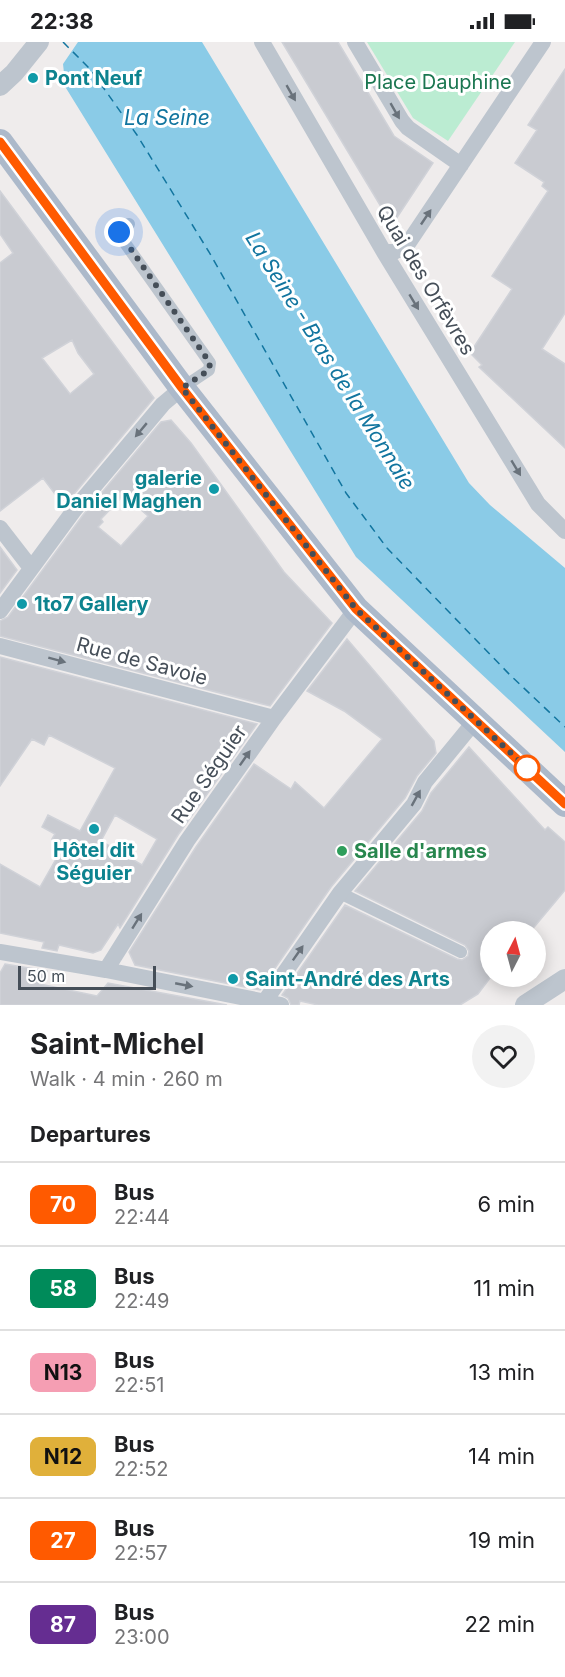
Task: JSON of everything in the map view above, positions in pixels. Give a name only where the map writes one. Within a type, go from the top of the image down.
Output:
[{"type":"main road","points":[[0,141],[182,388],[356,609],[565,804]]},
{"type":"street","points":[[4,83],[39,42]]},
{"type":"street","name":"Quai des Orfèvres","points":[[262,42],[384,252],[538,504],[565,531]]},
{"type":"street","points":[[355,42],[408,128],[461,165]]},
{"type":"street","points":[[384,252],[394,252],[407,245],[543,42]]},
{"type":"street","points":[[0,610],[75,509],[163,404],[209,370],[210,363],[125,243],[119,232],[129,224]]},
{"type":"street","points":[[0,528],[31,568]]},
{"type":"street","name":"Rue Séguier","points":[[106,970],[187,841],[273,718],[356,609]]},
{"type":"street","name":"Rue de Savoie","points":[[0,646],[273,718]]},
{"type":"street","points":[[0,952],[273,1003],[340,894],[414,804],[425,782],[475,721]]},
{"type":"street","points":[[340,894],[461,952]]},
{"type":"street","points":[[525,1005],[565,979]]},
{"type":"green space","name":"Place Dauphine","points":[[367,42],[515,42],[448,141],[413,118]]},
{"type":"water","name":"La Seine","points":[[27,42],[202,42],[469,483],[490,505],[565,568],[565,752],[356,557],[61,80]]},
{"type":"pier","points":[[24,42],[78,42],[63,64],[64,73],[57,80]]},
{"type":"building","points":[[282,42],[338,42],[394,136],[433,163],[392,225]]},
{"type":"building","points":[[565,69],[565,313],[542,349],[565,364],[565,448],[479,367],[482,365],[470,353],[512,289],[492,276],[548,191],[542,186],[544,182],[515,163],[537,130],[528,125]]},
{"type":"building","points":[[0,191],[154,398],[64,506],[43,478],[0,511],[0,263],[13,253],[0,234]],"holes":[[[72,340],[78,353],[94,374],[70,394],[42,358]]]},
{"type":"building","points":[[171,420],[191,443],[284,572],[332,623],[270,706],[0,636],[0,621],[8,617],[83,515],[161,422]],"holes":[[[124,495],[148,516],[121,546],[98,527],[103,522],[101,519]]]},
{"type":"building","points":[[0,547],[17,570],[0,593]]},
{"type":"building","points":[[347,639],[434,741],[436,753],[417,776],[405,798],[331,887],[260,990],[135,965],[129,952],[196,847],[254,764],[291,789],[295,782],[324,808],[382,739],[344,711],[307,691]]},
{"type":"building","points":[[0,657],[257,724],[178,835],[120,928],[118,924],[101,950],[93,953],[59,945],[57,951],[42,948],[44,942],[0,933],[0,864],[40,887],[64,845],[52,839],[55,834],[42,827],[48,815],[80,831],[115,768],[49,735],[44,745],[32,739],[0,786]],"holes":[[[115,815],[157,839],[142,865],[101,841]]]},
{"type":"building","points":[[469,747],[545,830],[548,827],[565,842],[565,890],[539,921],[480,921],[480,987],[483,987],[478,994],[460,1005],[318,1005],[300,1001],[299,1005],[291,1005],[288,998],[282,995],[345,905],[457,959],[462,960],[468,956],[469,951],[465,945],[355,891],[422,811],[431,793]]},
{"type":"building","points":[[5,964],[47,971],[40,984],[97,996],[108,983],[227,1005],[0,1005],[0,973]]},
{"type":"ferry route","points":[[63,42],[90,69],[137,135],[209,252],[346,493],[387,548],[510,675],[565,727]]},
{"type":"bus line","name":"70","points":[[0,142],[182,388],[356,609],[565,804]]},
{"type":"place","name":"Pont Neuf","points":[[33,78]]},
{"type":"place","name":"galerie Daniel Maghen","points":[[214,489]]},
{"type":"place","name":"1to7 Gallery","points":[[22,604]]},
{"type":"place","name":"Hôtel dit Séguier","points":[[94,829]]},
{"type":"place","name":"Salle d'armes","points":[[342,851]]},
{"type":"place","name":"Saint-André des Arts","points":[[233,979]]},
{"type":"route","points":[[119,232],[210,363],[209,370],[182,388],[356,609],[527,768]]},
{"type":"water label","name":"La Seine - Bras de la Monnaie","points":[[330,361]]}]
